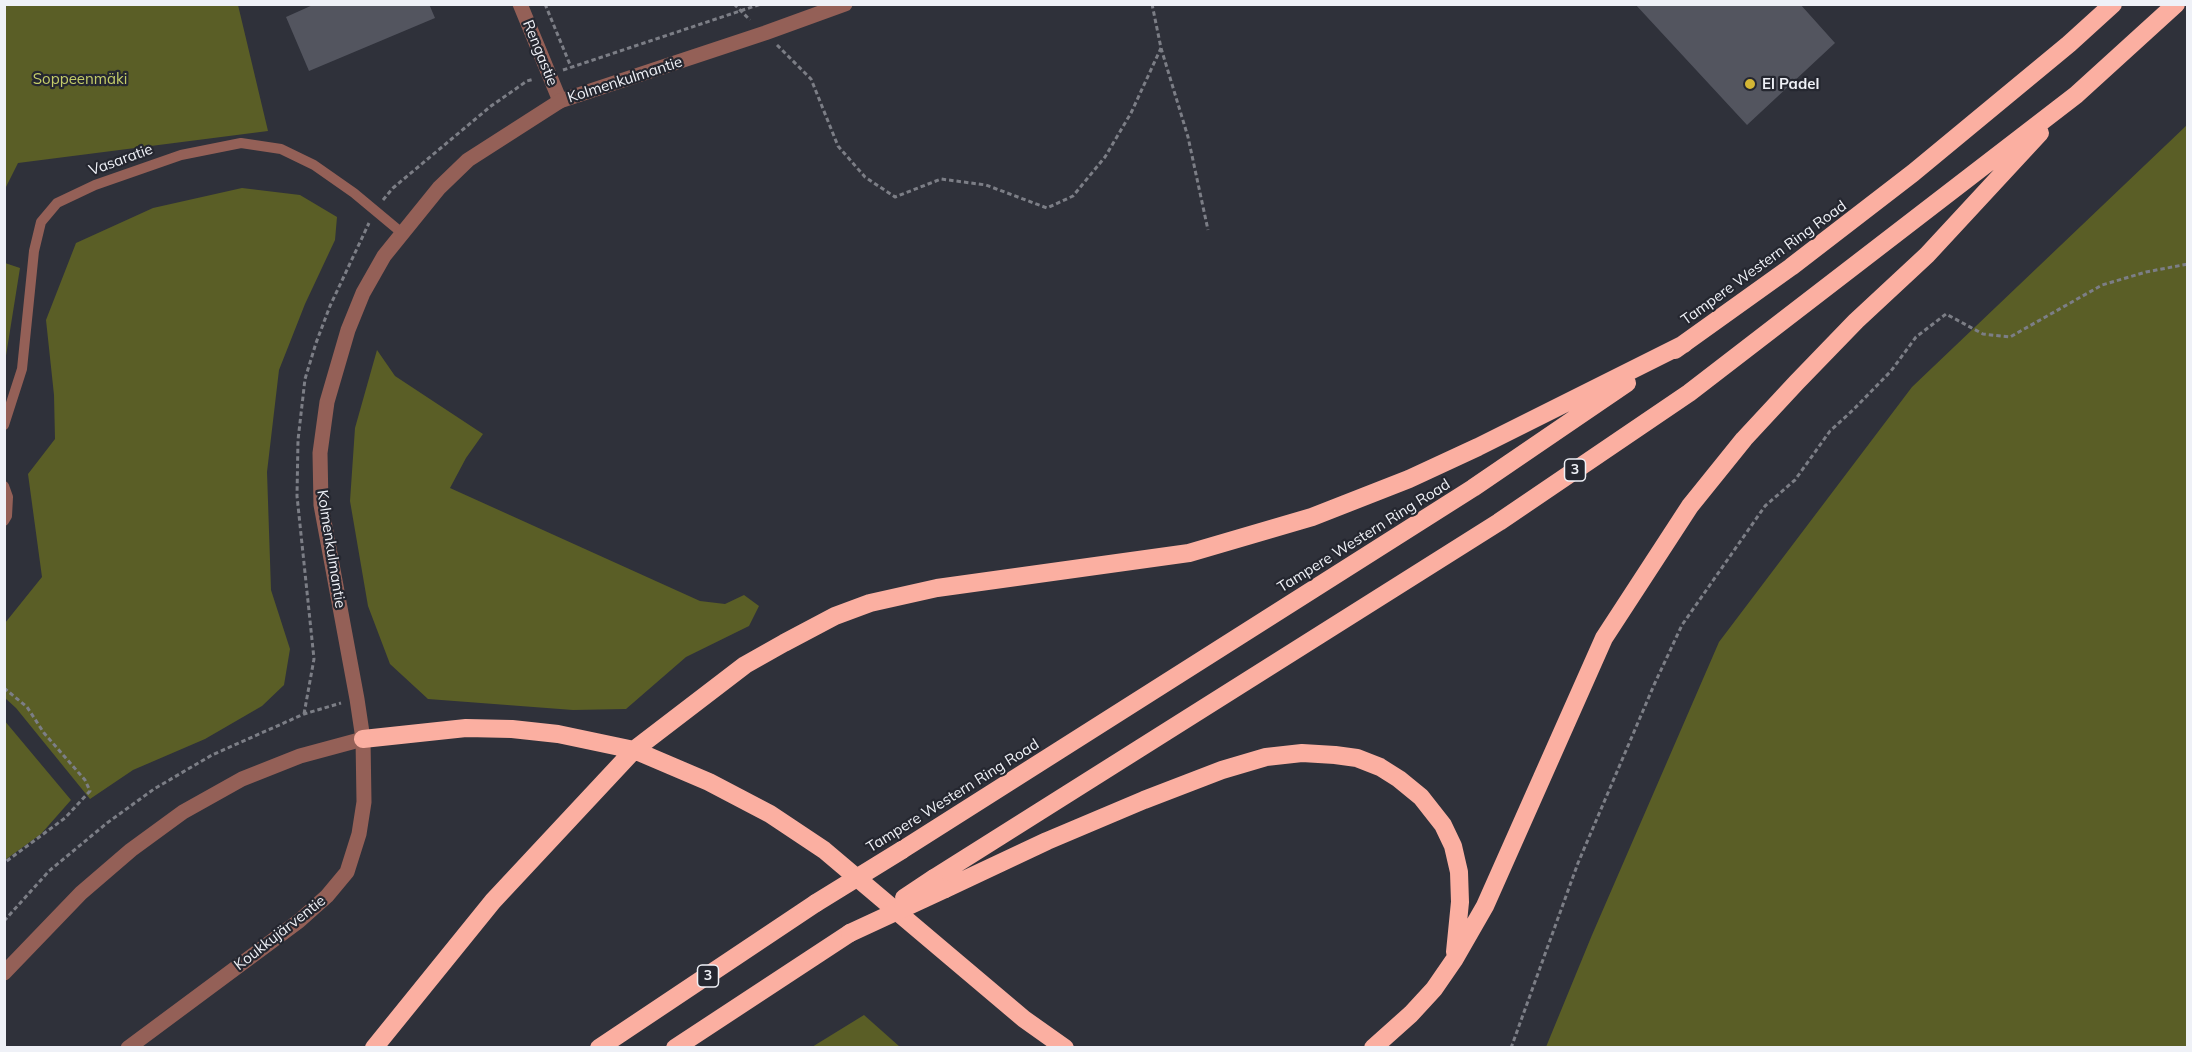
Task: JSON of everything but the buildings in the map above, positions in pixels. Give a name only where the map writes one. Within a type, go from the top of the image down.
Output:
[{"type":"highway","name":"Tampere Western Ring Road","points":[[599,1047],[816,903],[1473,488],[1684,344],[1808,254],[1913,173],[2069,44],[2113,4]]},
{"type":"highway","name":"3","points":[[675,1047],[850,933],[940,884],[1499,522],[1689,393],[2076,95],[2176,4]]},
{"type":"highway","points":[[1373,1047],[1411,1014],[1434,989],[1454,960],[1485,906],[1604,638],[1690,506],[1744,439],[1796,383],[1856,321],[1927,255],[2076,95]]},
{"type":"highway","points":[[374,1047],[493,902],[634,750],[745,665],[835,616],[870,603],[937,588],[1189,553],[1312,517],[1409,479],[1468,452],[1684,344]]},
{"type":"highway","points":[[363,739],[466,728],[512,729],[558,734],[634,750],[709,782],[770,814],[825,850],[1024,1018],[1065,1047]]},
{"type":"highway","points":[[940,884],[1222,770],[1266,757],[1302,753],[1357,758],[1380,767],[1399,779],[1421,797],[1443,825],[1453,846],[1459,872],[1460,902],[1454,960]]},
{"type":"street","name":"Rengastie","points":[[520,4],[560,101]]},
{"type":"street","name":"Kolmenkulmantie","points":[[363,739],[321,505],[320,453],[327,402],[348,330],[363,293],[384,256],[439,188],[468,160],[560,101],[845,4]]},
{"type":"street","points":[[4,973],[81,893],[131,850],[183,812],[242,779],[300,756],[363,739]]},
{"type":"street","name":"Koukkujärventie","points":[[128,1047],[299,921],[327,896],[346,872],[359,834],[364,802],[363,739]]},
{"type":"lane","name":"Vasaratie","points":[[4,425],[22,369],[34,251],[41,222],[57,203],[95,185],[181,154],[241,143],[281,149],[314,165],[354,193],[402,233]]},
{"type":"lane","points":[[4,486],[8,497],[7,516],[4,521]]},
{"type":"path","points":[[544,4],[571,68]]},
{"type":"path","points":[[304,714],[314,659],[297,496],[298,440],[305,380],[315,343],[330,306],[375,211],[393,188],[491,106],[527,81],[761,4]]},
{"type":"path","points":[[1152,4],[1161,48],[1188,137],[1208,230]]},
{"type":"path","points":[[765,33],[811,79],[838,146],[865,177],[895,197],[941,179],[986,185],[1047,208],[1073,196],[1105,157],[1131,113],[1161,48]]},
{"type":"path","points":[[1511,1047],[1578,863],[1682,625],[1765,506],[1795,480],[1830,431],[1854,411],[1891,371],[1916,337],[1946,314],[1983,334],[2010,337],[2102,285],[2145,272],[2187,264]]},
{"type":"path","points":[[4,688],[27,707],[44,733],[85,780],[90,791],[65,818],[4,863]]},
{"type":"path","points":[[4,921],[49,871],[107,822],[154,789],[212,755],[304,714],[357,699]]},
{"type":"green space","name":"Soppeenmäki","points":[[5,4],[238,5],[268,131],[18,163],[5,189]]},
{"type":"green space","points":[[2187,125],[2187,1047],[1546,1047],[1719,642],[1912,387]]},
{"type":"green space","points":[[242,188],[300,195],[337,217],[335,240],[305,304],[279,370],[267,472],[271,590],[290,649],[284,685],[262,706],[205,739],[133,770],[90,799],[16,708],[5,698],[5,623],[42,577],[28,474],[55,439],[54,395],[46,320],[76,243],[153,208]]},
{"type":"green space","points":[[4,263],[20,268],[5,362]]},
{"type":"green space","points":[[377,350],[395,376],[483,434],[466,458],[450,488],[700,601],[725,604],[744,595],[759,606],[749,626],[686,657],[626,709],[573,710],[428,699],[390,664],[368,606],[350,501],[355,428]]},
{"type":"green space","points":[[4,720],[71,800],[41,834],[5,860]]},
{"type":"green space","points":[[864,1015],[900,1047],[812,1047]]},
{"type":"place","name":"El Padel","points":[[1750,84]]}]
